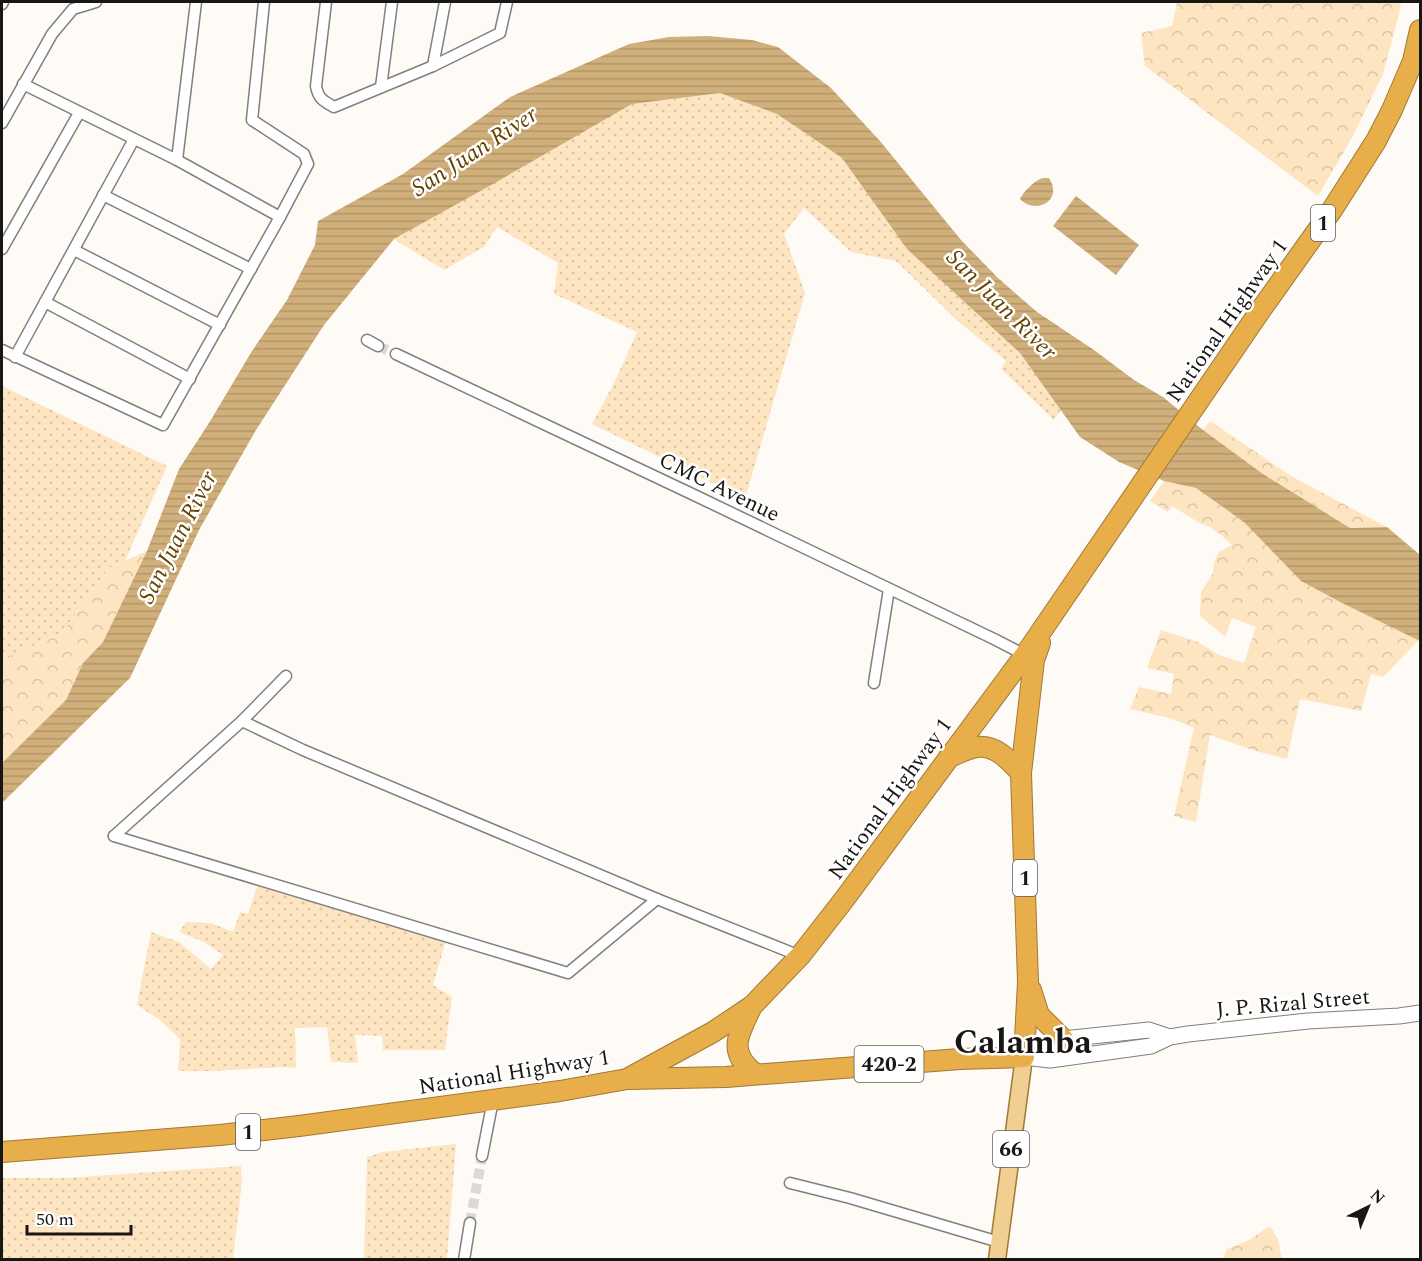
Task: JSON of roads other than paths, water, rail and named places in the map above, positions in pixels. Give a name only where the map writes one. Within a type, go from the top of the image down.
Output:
[{"type":"highway","name":"National Highway 1","points":[[2,1152],[220,1135],[299,1126],[560,1091],[627,1078],[713,1032],[752,1006],[800,956],[949,757],[1030,658],[1046,626],[1113,525],[1332,210],[1376,141],[1413,61],[1420,30]]},
{"type":"highway","name":"National Highway 1","points":[[1024,1057],[1028,982],[1021,773],[1030,658]]},
{"type":"highway","points":[[949,757],[976,747],[991,749],[1006,757],[1021,773]]},
{"type":"highway","points":[[1028,982],[1039,1015],[1063,1039]]},
{"type":"highway","name":"1","points":[[752,1006],[738,1034],[736,1047],[746,1067],[755,1074]]},
{"type":"highway","points":[[713,1032],[721,1040],[725,1050],[726,1077]]},
{"type":"highway","name":"420-2","points":[[627,1078],[726,1077],[960,1059],[1024,1057]]},
{"type":"main road","name":"J. P. Rizal Street","points":[[1024,1057],[1050,1060],[1151,1046],[1170,1037],[1308,1021],[1420,1013]]},
{"type":"main road","name":"J. P. Rizal Street","points":[[1024,1057],[1063,1039],[1149,1030],[1170,1037]]},
{"type":"main road","name":"66","points":[[997,1260],[1024,1057]]},
{"type":"street","points":[[2,123],[52,34],[73,9],[96,2]]},
{"type":"street","points":[[177,160],[196,2]]},
{"type":"street","points":[[2,350],[163,425],[308,164],[304,154],[252,120],[264,2]]},
{"type":"street","points":[[326,2],[316,86],[318,96],[334,107],[433,66],[500,33],[507,2]]},
{"type":"street","points":[[381,87],[392,2]]},
{"type":"street","points":[[433,66],[445,2]]},
{"type":"street","points":[[22,84],[177,160],[280,217]]},
{"type":"street","points":[[2,249],[79,113]]},
{"type":"street","points":[[15,357],[134,139]]},
{"type":"street","points":[[103,195],[251,269]]},
{"type":"street","points":[[74,250],[220,325]]},
{"type":"street","points":[[45,302],[190,379]]},
{"type":"street","points":[[367,340],[378,346]]},
{"type":"street","name":"CMC Avenue","points":[[396,354],[1030,658]]},
{"type":"street","points":[[874,683],[890,589]]},
{"type":"street","points":[[286,676],[242,721],[114,836],[568,974],[657,899]]},
{"type":"street","points":[[242,721],[303,750],[657,899],[800,956]]},
{"type":"street","points":[[482,1156],[493,1100]]},
{"type":"street","points":[[790,1183],[999,1242]]},
{"type":"street","points":[[464,1260],[470,1223]]},
{"type":"water","name":"San Juan River","points":[[708,36],[752,40],[778,47],[831,88],[880,141],[961,240],[998,278],[1037,312],[1134,380],[1163,397],[1263,474],[1350,528],[1387,527],[1420,555],[1420,641],[1301,581],[1244,522],[1196,488],[1164,481],[1119,462],[1080,437],[1020,353],[907,249],[842,158],[777,114],[720,93],[632,104],[394,239],[324,325],[256,430],[199,530],[130,678],[2,803],[2,763],[66,700],[83,663],[103,642],[147,551],[179,469],[252,351],[287,300],[315,245],[318,221],[403,174],[510,97],[629,44],[669,37]]},
{"type":"water","points":[[1049,178],[1053,186],[1053,193],[1046,203],[1033,206],[1020,199],[1036,181]]},
{"type":"water","points":[[1076,196],[1139,245],[1116,275],[1053,226]]},
{"type":"tunnel","points":[[378,346],[396,354]]},
{"type":"tunnel","points":[[470,1223],[482,1156]]},
{"type":"district","name":"Calamba","points":[[1023,1041]]}]
